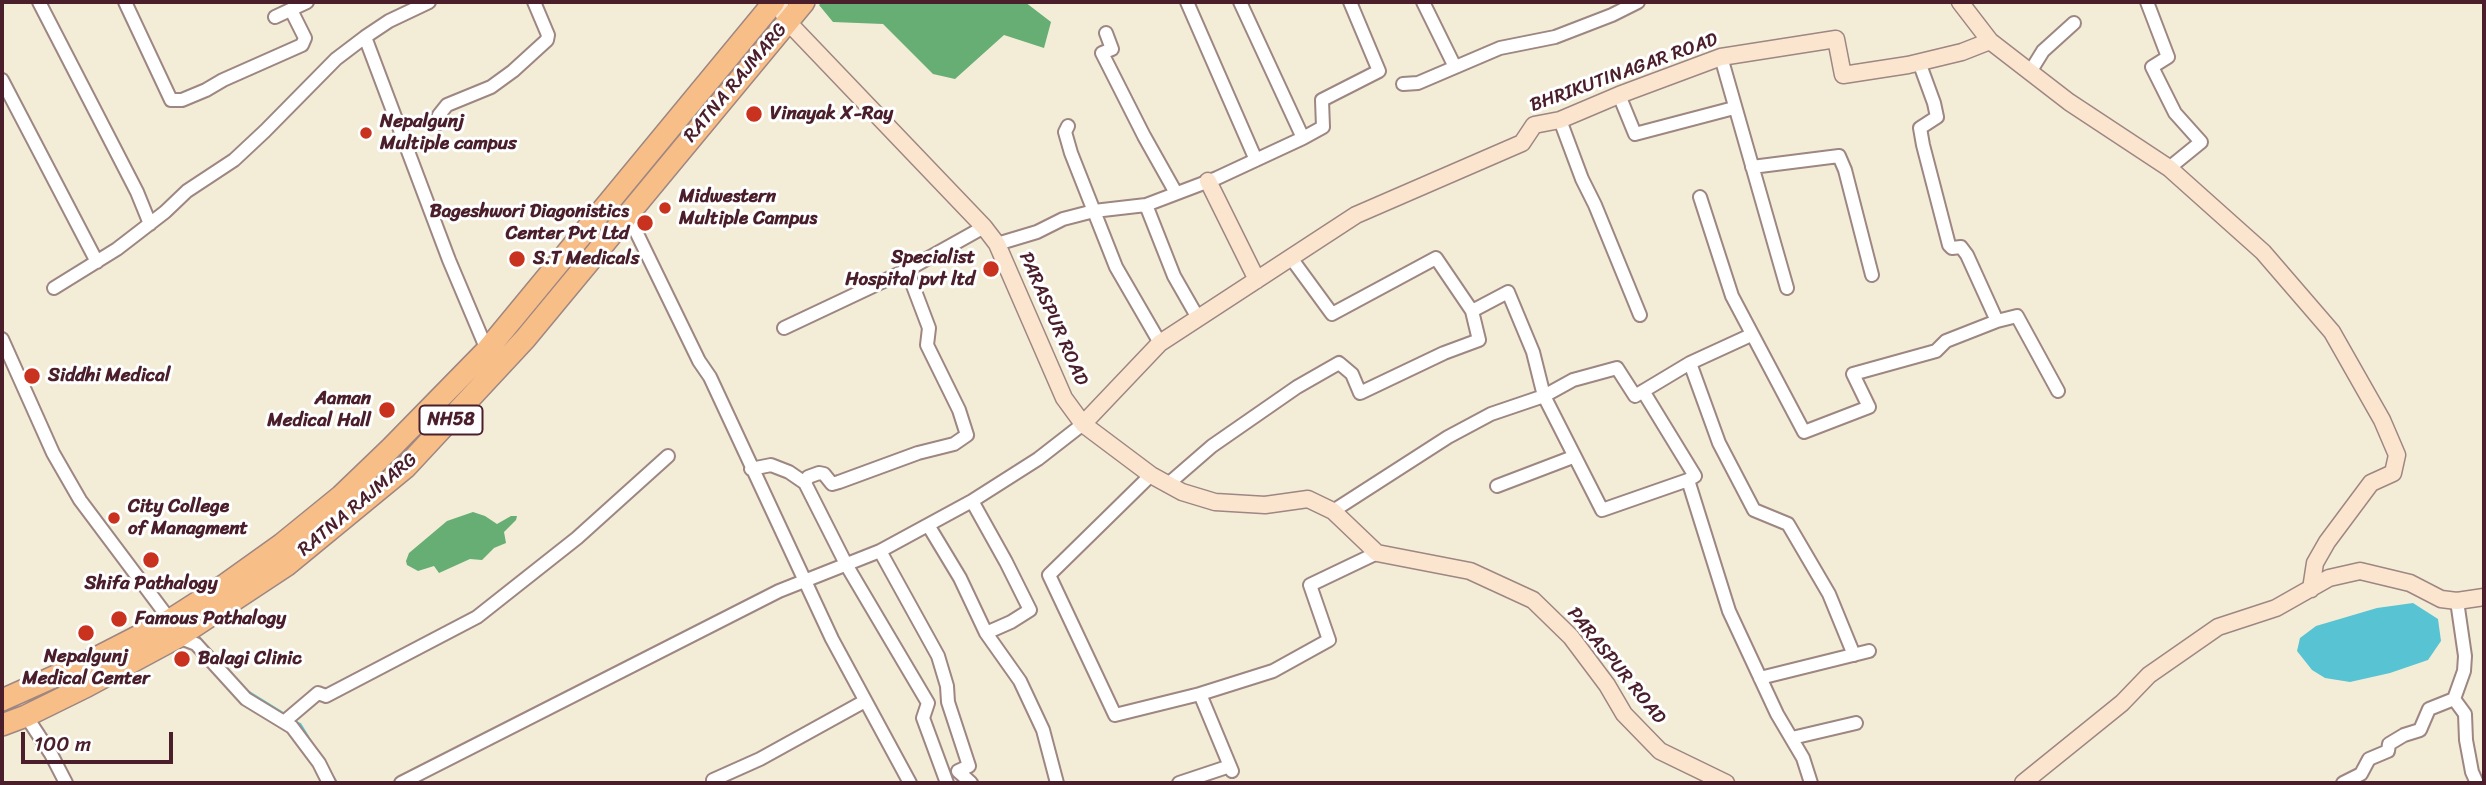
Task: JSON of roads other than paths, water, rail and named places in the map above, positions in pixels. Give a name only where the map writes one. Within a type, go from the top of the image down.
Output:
[{"type":"highway","name":"RATNA RAJMARG","points":[[2,700],[96,658],[174,629],[226,584],[282,544],[341,496],[487,349],[776,2]]},
{"type":"highway","name":"RATNA RAJMARG","points":[[2,725],[26,716],[287,565],[405,468],[525,339],[804,2]]},
{"type":"street","points":[[39,2],[137,192],[150,224]]},
{"type":"street","points":[[125,2],[170,100],[182,100],[302,45],[304,38],[291,10]]},
{"type":"street","points":[[275,17],[307,2]]},
{"type":"street","points":[[54,288],[97,262],[150,224],[187,191],[234,160],[336,60],[365,37],[389,21],[429,2]]},
{"type":"street","points":[[436,125],[439,115],[447,105],[491,88],[547,40],[548,35],[534,2]]},
{"type":"street","name":"PARASPUR ROAD","points":[[776,2],[787,21],[984,227],[997,244],[1064,398],[1083,424],[1167,485],[1215,502],[1265,505],[1308,499],[1333,511],[1377,553],[1470,571],[1533,600],[1571,638],[1607,685],[1624,714],[1660,751],[1726,783]]},
{"type":"street","points":[[1187,2],[1256,160]]},
{"type":"street","points":[[1240,2],[1303,138]]},
{"type":"street","points":[[997,244],[1037,232],[1063,219],[1094,211],[1146,205],[1256,160],[1323,127],[1322,100],[1379,71],[1350,2]]},
{"type":"street","points":[[1423,2],[1455,67]]},
{"type":"street","points":[[1403,84],[1418,83],[1500,48],[1555,37],[1640,2]]},
{"type":"street","points":[[1960,2],[1990,41],[2069,102],[2169,168],[2263,252],[2332,332],[2382,419],[2397,455],[2393,473],[2371,483],[2327,542],[2315,563],[2311,589]]},
{"type":"street","points":[[2147,2],[2168,57],[2152,67],[2175,113],[2201,142],[2169,168]]},
{"type":"street","points":[[2030,72],[2043,51],[2074,23]]},
{"type":"street","points":[[1106,33],[1112,49],[1102,53],[1176,193]]},
{"type":"street","points":[[365,37],[449,261],[487,349]]},
{"type":"street","name":"BHRIKUTINAGAR ROAD","points":[[1083,424],[1160,343],[1356,215],[1522,143],[1534,125],[1560,120],[1721,57],[1836,39],[1843,75],[1919,62],[1962,52],[1990,41]]},
{"type":"street","points":[[1721,57],[1787,288]]},
{"type":"street","points":[[1919,62],[1937,117],[1920,128],[1949,245],[1952,248],[1961,247],[1967,256],[1997,321]]},
{"type":"street","points":[[2,80],[97,262]]},
{"type":"street","points":[[1619,95],[1635,134],[1734,108]]},
{"type":"street","points":[[1560,120],[1640,315]]},
{"type":"street","points":[[1068,126],[1065,132],[1070,153],[1116,267],[1160,343]]},
{"type":"street","points":[[1752,167],[1839,156],[1872,275]]},
{"type":"street","points":[[1208,181],[1257,280]]},
{"type":"street","points":[[1700,197],[1732,296],[1804,432],[1869,407],[1853,374],[1936,351],[1946,341],[2017,316],[2058,391]]},
{"type":"street","points":[[1146,205],[1174,276],[1198,318]]},
{"type":"street","points":[[627,213],[699,361],[710,377],[832,639],[910,783]]},
{"type":"street","points":[[784,328],[907,270],[984,227]]},
{"type":"street","points":[[1167,485],[1212,446],[1297,387],[1339,363],[1352,374],[1360,393],[1444,353],[1479,340],[1472,311],[1436,258],[1332,314],[1291,258]]},
{"type":"street","points":[[805,483],[808,477],[819,473],[824,474],[832,484],[839,482],[918,453],[954,444],[967,435],[959,410],[927,345],[929,328],[907,270]]},
{"type":"street","points":[[1472,311],[1508,292],[1533,352],[1544,396],[1602,510],[1695,476],[1643,391]]},
{"type":"street","points":[[1333,511],[1448,437],[1491,414],[1544,396],[1573,380],[1617,368],[1635,396],[1690,363],[1751,335]]},
{"type":"street","points":[[2,339],[53,453],[80,500],[174,629],[196,644],[246,699],[292,727],[319,763],[329,783]]},
{"type":"street","points":[[1690,363],[1719,443],[1754,510],[1788,524],[1829,594],[1854,655]]},
{"type":"street","points":[[401,783],[779,591],[880,551],[972,501],[1038,459],[1083,424]]},
{"type":"street","points":[[285,721],[318,693],[326,696],[337,691],[477,617],[577,538],[668,456]]},
{"type":"street","points":[[1497,486],[1573,457]]},
{"type":"street","points":[[751,468],[771,464],[805,483],[847,566],[928,703],[923,718],[947,783]]},
{"type":"street","points":[[1151,475],[1049,575],[1115,715],[1200,694],[1273,671],[1329,640],[1310,585],[1377,553]]},
{"type":"street","points":[[1689,480],[1729,611],[1777,714],[1803,758],[1811,783]]},
{"type":"street","points":[[972,501],[1030,610],[986,634]]},
{"type":"street","points":[[928,525],[960,578],[986,634],[1020,681],[1043,730],[1057,783]]},
{"type":"street","points":[[880,551],[938,656],[947,686],[948,702],[969,766],[958,771],[971,783]]},
{"type":"street","points":[[2023,783],[2122,702],[2149,675],[2218,627],[2276,608],[2329,578],[2361,571],[2410,583],[2441,599],[2457,601],[2484,597]]},
{"type":"street","points":[[2343,783],[2361,774],[2369,759],[2388,751],[2389,744],[2420,730],[2429,709],[2454,699],[2464,671],[2465,656],[2457,601]]},
{"type":"street","points":[[1760,678],[1869,651]]},
{"type":"street","points":[[1179,783],[1231,768],[1200,694]]},
{"type":"street","points":[[2454,699],[2465,714],[2466,740],[2472,772],[2477,783]]},
{"type":"street","points":[[711,782],[760,759],[865,701]]},
{"type":"street","points":[[26,716],[66,783]]},
{"type":"street","points":[[1792,738],[1856,723]]},
{"type":"water","points":[[2413,603],[2438,619],[2441,641],[2428,660],[2390,673],[2350,682],[2325,678],[2312,670],[2297,651],[2300,638],[2316,626],[2377,608]]},
{"type":"waterway","points":[[198,636],[207,647]]},
{"type":"waterway","points":[[244,689],[286,715]]},
{"type":"waterway","points":[[294,721],[300,724],[313,745]]},
{"type":"waterway","points":[[330,772],[337,783]]},
{"type":"place","name":"Vinayak X-Ray","points":[[754,114]]},
{"type":"place","name":"Nepalgunj Multiple campus","points":[[366,133]]},
{"type":"place","name":"Midwestern Multiple Campus","points":[[665,208]]},
{"type":"place","name":"Bageshwori Diagonistics Center Pvt Ltd","points":[[645,223]]},
{"type":"place","name":"S.T Medicals","points":[[517,259]]},
{"type":"place","name":"Specialist Hospital pvt ltd","points":[[991,269]]},
{"type":"place","name":"Siddhi Medical","points":[[32,376]]},
{"type":"place","name":"Aaman Medical Hall","points":[[387,410]]},
{"type":"place","name":"City College of Managment","points":[[114,518]]},
{"type":"place","name":"Shifa Pathalogy","points":[[151,560]]},
{"type":"place","name":"Famous Pathalogy","points":[[119,619]]},
{"type":"place","name":"Nepalgunj Medical Center","points":[[86,633]]},
{"type":"place","name":"Balagi Clinic","points":[[182,659]]}]
